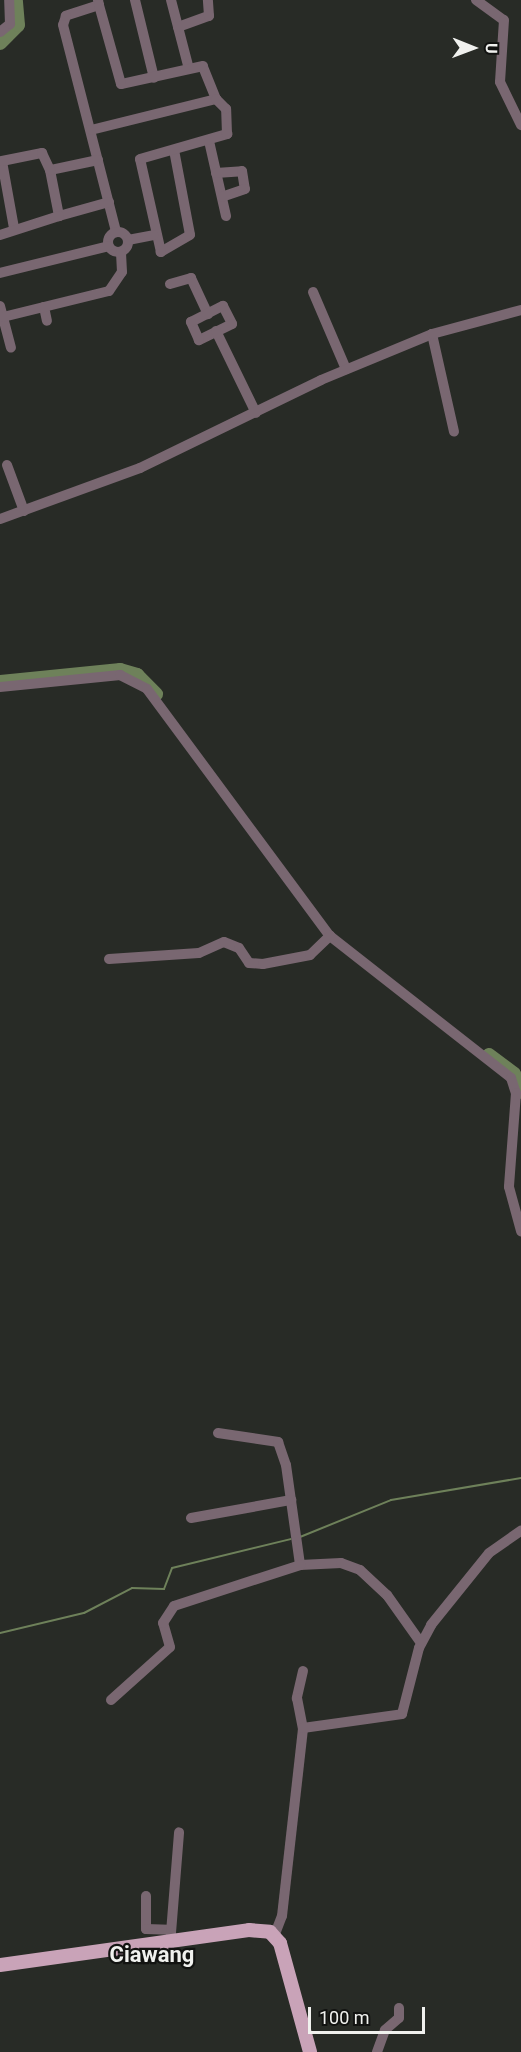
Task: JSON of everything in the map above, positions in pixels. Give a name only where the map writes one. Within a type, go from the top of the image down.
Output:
[{"type":"main road","points":[[0,1965],[170,1945],[249,1930],[275,1934],[310,2052]]},
{"type":"street","points":[[0,32],[10,24],[9,0]]},
{"type":"street","points":[[135,0],[154,78]]},
{"type":"street","points":[[171,0],[189,69]]},
{"type":"street","points":[[178,27],[209,16],[208,0]]},
{"type":"street","points":[[476,0],[504,20],[500,82],[521,124]]},
{"type":"street","points":[[109,246],[116,232],[63,25],[66,16],[99,2],[117,81],[125,85],[189,69],[205,68],[216,99],[226,109],[230,131],[208,141],[174,150],[140,159],[154,235],[161,252],[190,235],[174,150]]},
{"type":"street","points":[[91,130],[216,99]]},
{"type":"street","points":[[208,141],[226,216]]},
{"type":"street","points":[[14,228],[2,161],[42,153],[50,170],[59,216]]},
{"type":"street","points":[[50,170],[98,160]]},
{"type":"street","points":[[216,173],[242,171],[245,189],[222,197]]},
{"type":"street","points":[[0,235],[14,228],[109,202]]},
{"type":"street","points":[[116,232],[128,240],[154,235]]},
{"type":"street","points":[[3,317],[109,291],[120,278],[121,252],[128,240]]},
{"type":"street","points":[[1,271],[109,246],[121,252]]},
{"type":"street","points":[[170,284],[191,278],[208,314]]},
{"type":"street","points":[[313,292],[346,369]]},
{"type":"street","points":[[0,306],[11,348]]},
{"type":"street","points":[[223,306],[232,324],[199,340],[191,322],[208,314],[223,306]]},
{"type":"street","points":[[44,307],[47,321]]},
{"type":"street","points":[[0,519],[140,468],[346,369],[432,334],[521,310]]},
{"type":"street","points":[[216,331],[256,413]]},
{"type":"street","points":[[432,334],[454,432]]},
{"type":"street","points":[[8,465],[24,510]]},
{"type":"street","points":[[0,687],[113,675],[147,689],[330,936],[511,1078],[516,1093],[510,1187],[521,1231]]},
{"type":"street","points":[[109,959],[199,953],[224,942],[239,948],[249,963],[263,964],[310,955],[330,936]]},
{"type":"street","points":[[218,1433],[278,1442],[291,1500],[300,1565]]},
{"type":"street","points":[[190,1518],[291,1500]]},
{"type":"street","points":[[303,1728],[399,1717],[406,1708],[421,1643],[489,1553],[521,1530]]},
{"type":"street","points":[[111,1700],[170,1647],[163,1623],[174,1606],[300,1565],[341,1563],[360,1570],[387,1595],[421,1643]]},
{"type":"street","points":[[275,1934],[282,1916],[303,1728],[297,1698],[303,1671]]},
{"type":"street","points":[[170,1945],[169,1930],[179,1882],[179,1832]]},
{"type":"street","points":[[146,1896],[146,1929],[169,1930]]},
{"type":"street","points":[[377,2052],[385,2030],[399,2019],[399,2008]]},
{"type":"waterway","points":[[0,43],[18,25],[16,0]]},
{"type":"waterway","points":[[0,682],[120,670],[137,675],[156,694]]},
{"type":"waterway","points":[[489,1055],[514,1074],[521,1092]]},
{"type":"waterway","points":[[300,1537],[391,1500],[521,1478]]},
{"type":"waterway","points":[[0,1633],[84,1613],[132,1588],[164,1589],[172,1568],[291,1539]]},
{"type":"district","name":"Ciawang","points":[[152,1955]]}]
